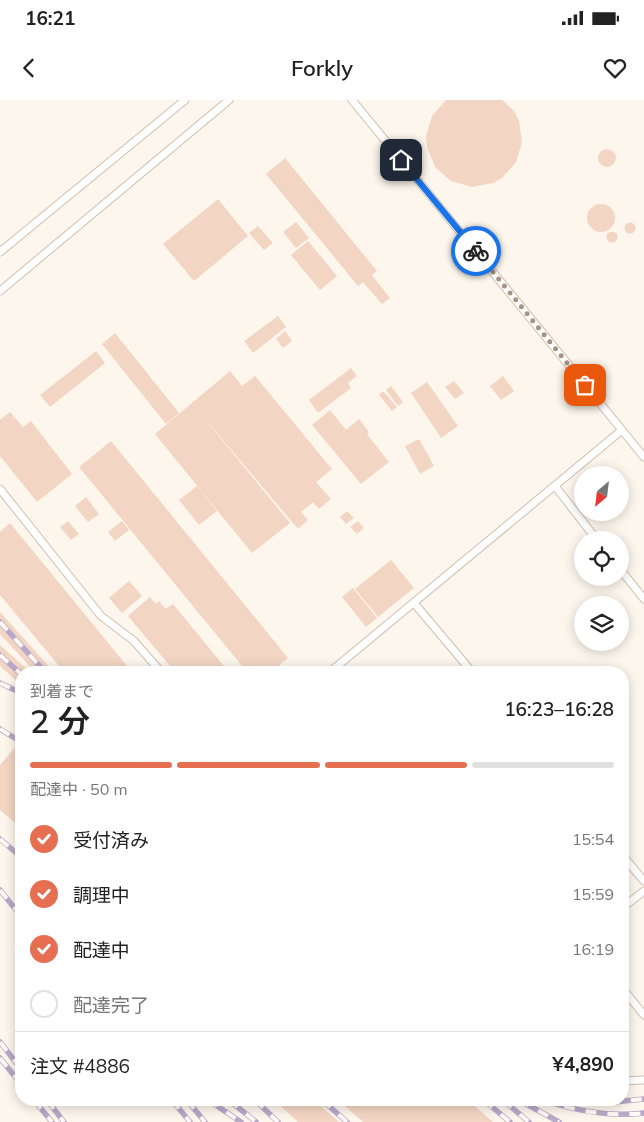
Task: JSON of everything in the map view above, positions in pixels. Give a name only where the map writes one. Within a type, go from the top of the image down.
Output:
[{"type":"lane","points":[[0,252],[185,100]]},
{"type":"lane","points":[[0,291],[229,100]]},
{"type":"lane","points":[[352,100],[644,457]]},
{"type":"lane","points":[[337,666],[622,430]]},
{"type":"lane","points":[[555,486],[591,531]]},
{"type":"lane","points":[[0,489],[101,616],[134,641],[156,666]]},
{"type":"lane","points":[[629,580],[644,599]]},
{"type":"lane","points":[[414,602],[467,666]]},
{"type":"lane","points":[[629,863],[644,881]]},
{"type":"lane","points":[[629,903],[644,891]]},
{"type":"lane","points":[[629,997],[644,1015]]},
{"type":"lane","points":[[629,1081],[644,1080]]},
{"type":"building","points":[[446,100],[502,100],[514,111],[519,121],[522,142],[516,162],[502,178],[493,183],[472,187],[451,181],[435,167],[427,147],[426,136],[432,116]]},
{"type":"building","points":[[603,149],[611,149],[616,154],[614,165],[603,167],[598,162],[598,154]]},
{"type":"building","points":[[285,158],[377,271],[372,275],[390,298],[382,304],[363,282],[358,286],[266,174]]},
{"type":"building","points":[[218,199],[248,236],[194,281],[163,244]]},
{"type":"building","points":[[601,204],[611,208],[615,218],[611,228],[601,232],[591,228],[587,218],[591,208]]},
{"type":"building","points":[[296,222],[309,238],[296,248],[283,232]]},
{"type":"building","points":[[628,223],[632,223],[635,228],[634,232],[628,233],[625,230],[625,226]]},
{"type":"building","points":[[258,226],[273,243],[264,250],[249,233]]},
{"type":"building","points":[[612,231],[618,237],[612,243],[606,237]]},
{"type":"building","points":[[308,241],[337,276],[320,290],[291,255]]},
{"type":"building","points":[[278,316],[286,327],[253,353],[244,341]]},
{"type":"building","points":[[285,331],[292,341],[283,348],[276,339]]},
{"type":"building","points":[[115,333],[179,413],[166,424],[102,344]]},
{"type":"building","points":[[96,351],[105,363],[50,407],[40,395]]},
{"type":"building","points":[[351,368],[357,376],[348,383],[351,388],[318,413],[309,400]]},
{"type":"building","points":[[230,371],[242,386],[255,376],[332,469],[316,482],[331,499],[319,509],[313,502],[301,512],[308,520],[298,529],[196,408],[290,523],[252,553],[155,434]]},
{"type":"building","points":[[503,376],[514,391],[501,400],[490,386]]},
{"type":"building","points":[[454,381],[464,393],[455,399],[445,387]]},
{"type":"building","points":[[427,382],[458,426],[441,438],[411,393]]},
{"type":"building","points":[[391,386],[403,402],[398,406],[386,390]]},
{"type":"building","points":[[383,391],[397,407],[392,411],[379,395]]},
{"type":"building","points":[[330,410],[346,430],[359,419],[369,432],[367,434],[389,462],[361,484],[312,425]]},
{"type":"building","points":[[10,412],[23,427],[31,421],[72,474],[37,502],[0,456],[0,420]]},
{"type":"building","points":[[419,439],[434,466],[420,474],[405,446]]},
{"type":"building","points":[[111,441],[288,658],[280,666],[242,666],[79,467]]},
{"type":"building","points":[[197,486],[217,511],[199,525],[179,500]]},
{"type":"building","points":[[86,497],[99,514],[88,522],[75,506]]},
{"type":"building","points":[[347,511],[354,518],[346,524],[340,517]]},
{"type":"building","points":[[68,521],[79,534],[71,540],[60,527]]},
{"type":"building","points":[[122,521],[129,530],[115,541],[108,532]]},
{"type":"building","points":[[358,521],[364,528],[357,534],[350,527]]},
{"type":"building","points":[[10,523],[127,666],[59,666],[0,595],[0,532]]},
{"type":"building","points":[[391,560],[414,588],[378,617],[355,589]]},
{"type":"building","points":[[129,581],[142,596],[122,613],[109,598]]},
{"type":"building","points":[[353,588],[377,618],[366,627],[342,597]]},
{"type":"building","points":[[150,597],[156,604],[159,601],[166,609],[173,604],[224,666],[170,666],[128,616]]},
{"type":"building","points":[[0,612],[49,666],[29,666],[0,634]]},
{"type":"building","points":[[0,645],[23,666],[15,666],[15,680],[0,666]]},
{"type":"building","points":[[15,747],[15,823],[0,810],[0,765]]},
{"type":"building","points":[[281,1106],[321,1106],[339,1122],[298,1122]]},
{"type":"building","points":[[345,1106],[475,1106],[493,1122],[363,1122]]},
{"type":"railway","points":[[0,622],[40,666]]},
{"type":"railway","points":[[0,655],[15,669]]},
{"type":"railway","points":[[0,683],[15,690]]},
{"type":"railway","points":[[0,729],[15,738]]},
{"type":"railway","points":[[0,839],[15,852]]},
{"type":"railway","points":[[0,890],[15,909]]},
{"type":"railway","points":[[0,1042],[15,1061]]},
{"type":"railway","points":[[0,1058],[15,1077]]},
{"type":"railway","points":[[629,1100],[644,1099]]},
{"type":"railway","points":[[39,1106],[52,1122]]},
{"type":"railway","points":[[52,1106],[64,1122]]},
{"type":"railway","points":[[177,1106],[190,1122]]},
{"type":"railway","points":[[192,1106],[205,1122]]},
{"type":"railway","points":[[217,1106],[241,1122]]},
{"type":"railway","points":[[236,1106],[256,1122]]},
{"type":"railway","points":[[261,1106],[278,1122]]},
{"type":"railway","points":[[329,1106],[347,1122]]},
{"type":"railway","points":[[491,1106],[510,1122]]},
{"type":"railway","points":[[510,1106],[529,1122]]},
{"type":"railway","points":[[530,1106],[559,1122]]},
{"type":"railway","points":[[564,1106],[606,1114],[644,1113]]},
{"type":"way so far","points":[[476,251],[585,385]]},
{"type":"route","points":[[401,160],[476,251]]}]
